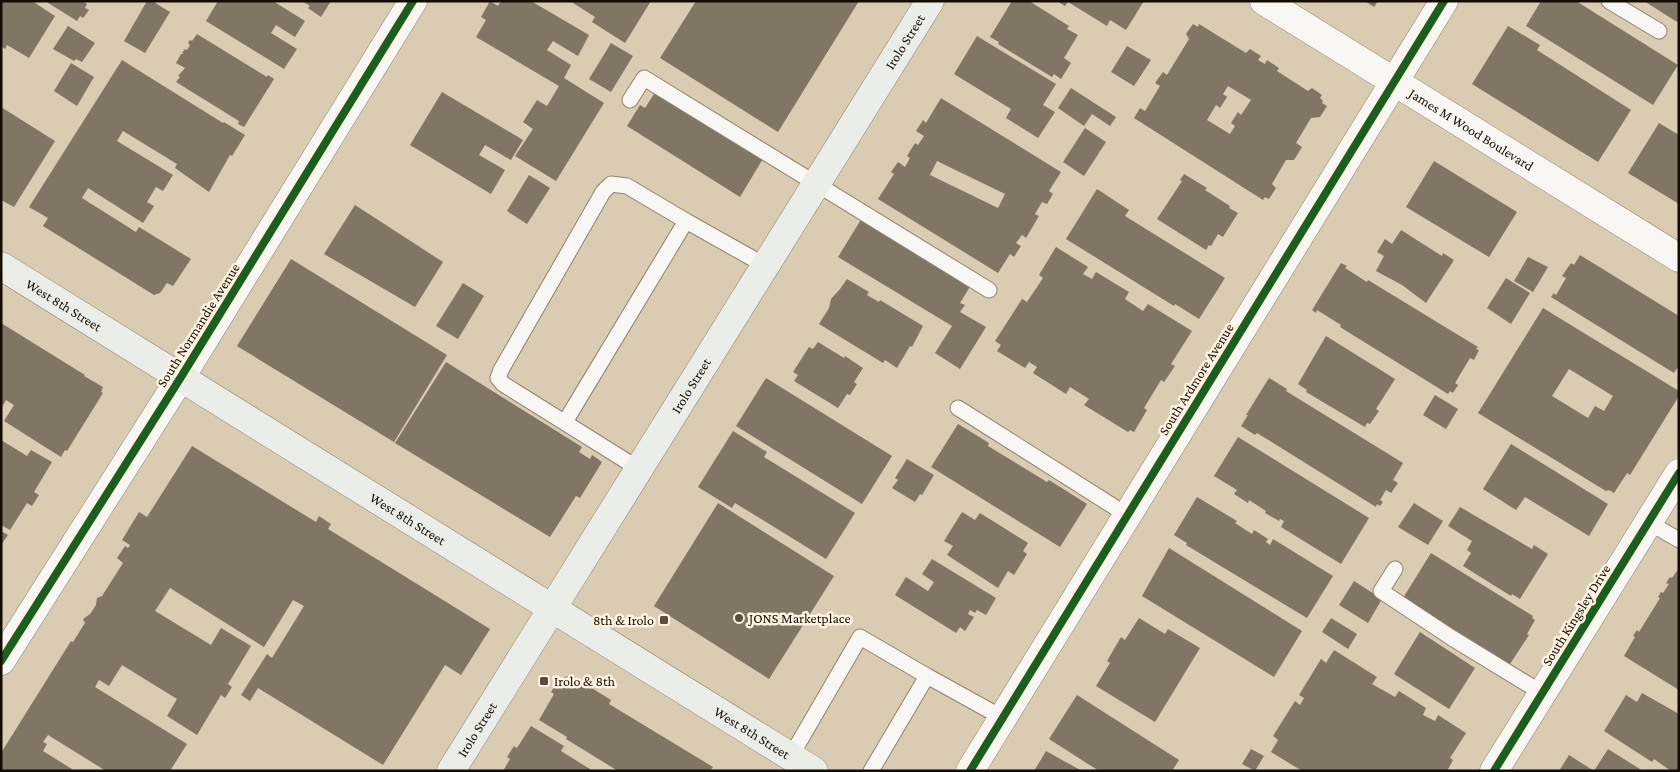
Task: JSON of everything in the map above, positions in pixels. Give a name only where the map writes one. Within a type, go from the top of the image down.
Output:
[{"type":"main road","name":"Irolo Street","points":[[451,771],[930,1]]},
{"type":"main road","name":"West 8th Street","points":[[1,266],[814,771]]},
{"type":"street","name":"South Normandie Avenue","points":[[1,661],[181,377],[413,1]]},
{"type":"street","name":"James M Wood Boulevard","points":[[1264,1],[1679,258]]},
{"type":"street","name":"South Ardmore Avenue","points":[[970,771],[1444,1]]},
{"type":"street","name":"South Kingsley Drive","points":[[1494,771],[1679,473]]},
{"type":"lane","points":[[1609,1],[1659,31]]},
{"type":"lane","points":[[630,100],[644,78],[989,290]]},
{"type":"lane","points":[[639,469],[503,384],[498,378],[603,192],[610,184],[627,186],[686,222],[766,266]]},
{"type":"lane","points":[[565,422],[686,222]]},
{"type":"lane","points":[[958,408],[1127,515]]},
{"type":"lane","points":[[1648,522],[1679,540]]},
{"type":"lane","points":[[1396,569],[1382,591],[1452,638],[1542,693]]},
{"type":"lane","points":[[791,756],[860,637],[1002,718]]},
{"type":"lane","points":[[871,771],[927,676]]},
{"type":"building","points":[[1,1],[32,1],[55,16],[29,58],[7,45],[5,49],[1,46]]},
{"type":"building","points":[[45,1],[83,1],[87,4],[85,8],[89,10],[83,18],[80,16],[77,21]]},
{"type":"building","points":[[147,1],[152,1],[170,12],[145,53],[124,41]]},
{"type":"building","points":[[218,1],[273,1],[305,21],[295,37],[276,25],[271,33],[297,49],[284,69],[206,21]]},
{"type":"building","points":[[302,1],[331,1],[321,17]]},
{"type":"building","points":[[490,1],[498,6],[501,1],[531,1],[589,35],[578,56],[553,41],[547,50],[571,65],[564,78],[604,103],[556,181],[515,156],[533,129],[523,122],[537,100],[547,106],[559,86],[476,37],[486,20],[481,17]]},
{"type":"building","points":[[570,1],[651,1],[625,43],[592,22],[595,17]]},
{"type":"building","points":[[696,1],[859,1],[778,132],[660,58]]},
{"type":"building","points":[[1012,1],[1029,1],[1069,26],[1067,29],[1078,35],[1064,58],[1071,63],[1061,79],[1054,74],[1052,77],[998,44],[999,42],[990,37]]},
{"type":"building","points":[[1057,1],[1144,1],[1126,30],[1110,20],[1107,26],[1068,2],[1065,6]]},
{"type":"building","points":[[1365,1],[1378,1],[1374,7]]},
{"type":"building","points":[[1541,1],[1576,1],[1678,65],[1653,105],[1526,26]]},
{"type":"building","points":[[1644,1],[1679,1],[1679,20],[1677,22]]},
{"type":"building","points":[[1193,24],[1198,27],[1199,24],[1246,53],[1250,49],[1261,56],[1258,60],[1265,64],[1267,60],[1279,68],[1277,71],[1308,91],[1312,88],[1322,95],[1320,98],[1323,101],[1322,103],[1327,106],[1320,117],[1311,118],[1296,143],[1302,147],[1294,160],[1286,160],[1272,184],[1276,188],[1269,199],[1265,197],[1263,200],[1134,118],[1140,108],[1145,111],[1160,86],[1155,83],[1163,72],[1167,75],[1189,39],[1186,34]],"holes":[[[1228,86],[1251,100],[1241,115],[1238,112],[1231,123],[1235,126],[1230,134],[1207,120],[1216,105],[1220,108],[1227,97],[1223,94]]]},
{"type":"building","points":[[68,26],[95,43],[82,62],[76,59],[74,61],[53,49]]},
{"type":"building","points":[[1508,26],[1540,45],[1537,50],[1631,110],[1598,162],[1472,84]]},
{"type":"building","points":[[197,34],[267,77],[268,75],[274,79],[244,127],[238,124],[239,121],[176,82],[180,77],[178,76],[185,68],[176,63],[181,54],[184,54],[182,53],[185,49],[187,50],[190,40],[192,41]]},
{"type":"building","points":[[977,36],[1056,84],[1043,105],[1055,112],[1038,138],[1006,118],[1011,109],[954,74]]},
{"type":"building","points":[[611,43],[633,56],[611,92],[589,79]]},
{"type":"building","points":[[1127,46],[1151,60],[1134,86],[1111,72]]},
{"type":"building","points":[[122,60],[245,135],[232,156],[230,155],[209,192],[175,168],[177,164],[123,131],[117,141],[173,175],[163,191],[156,187],[147,202],[154,206],[143,223],[88,188],[82,198],[136,232],[139,227],[191,259],[173,286],[167,283],[160,293],[154,295],[43,226],[48,218],[29,207]]},
{"type":"building","points":[[71,63],[94,77],[77,106],[54,91]]},
{"type":"building","points":[[1071,88],[1116,117],[1110,126],[1092,114],[1084,126],[1058,108]]},
{"type":"building","points":[[656,91],[764,157],[740,197],[627,126],[640,105],[645,108]]},
{"type":"building","points":[[442,92],[523,140],[511,160],[485,145],[479,155],[505,170],[491,194],[410,145]]},
{"type":"building","points":[[941,98],[1061,172],[1049,191],[1053,194],[1047,204],[1042,202],[1035,214],[1039,216],[1026,238],[1022,235],[1016,243],[1021,246],[1014,257],[1010,254],[998,273],[878,199],[894,174],[891,172],[898,162],[905,167],[910,158],[907,156],[915,143],[918,145],[924,136],[916,131],[923,120],[926,123]],"holes":[[[937,161],[1005,194],[998,208],[930,175]]]},
{"type":"building","points":[[1,107],[55,141],[14,207],[1,200]]},
{"type":"building","points":[[1659,123],[1679,135],[1679,204],[1628,173]]},
{"type":"building","points":[[1085,128],[1106,142],[1084,176],[1063,162]]},
{"type":"building","points":[[1434,161],[1517,212],[1489,257],[1406,207]]},
{"type":"building","points":[[1184,174],[1207,188],[1205,190],[1238,213],[1223,237],[1218,234],[1211,246],[1209,245],[1206,250],[1157,219],[1182,181],[1180,180]]},
{"type":"building","points":[[529,175],[550,188],[527,224],[507,211]]},
{"type":"building","points":[[1097,189],[1129,210],[1125,216],[1225,278],[1199,319],[1175,304],[1174,306],[1066,239]]},
{"type":"building","points":[[355,205],[443,262],[415,307],[324,254]]},
{"type":"building","points":[[862,218],[971,285],[960,303],[965,305],[960,312],[986,327],[960,369],[935,353],[952,326],[838,257]]},
{"type":"building","points":[[1401,230],[1442,256],[1443,253],[1454,260],[1426,303],[1402,285],[1376,271],[1384,256],[1377,252],[1385,239],[1392,244]]},
{"type":"building","points":[[1056,247],[1088,267],[1083,274],[1092,279],[1096,272],[1129,292],[1125,299],[1143,311],[1148,304],[1192,331],[1171,364],[1175,366],[1164,382],[1161,380],[1144,408],[1147,410],[1134,432],[1130,430],[1128,432],[1084,405],[1089,399],[1070,387],[1066,394],[1033,373],[1037,367],[1029,362],[1025,368],[997,351],[1001,345],[995,341],[1022,299],[1027,302],[1043,278],[1039,275]]},
{"type":"building","points":[[1580,255],[1679,316],[1679,365],[1674,373],[1551,297],[1554,293],[1556,295],[1566,278],[1562,276],[1571,263],[1574,265]]},
{"type":"building","points":[[1528,257],[1548,267],[1533,292],[1514,281]]},
{"type":"building","points":[[291,259],[447,355],[394,442],[237,346]]},
{"type":"building","points":[[1341,263],[1347,266],[1345,268],[1367,282],[1368,280],[1478,347],[1476,349],[1479,350],[1474,360],[1470,358],[1455,383],[1458,385],[1453,393],[1450,391],[1448,394],[1340,327],[1341,325],[1317,310],[1316,313],[1312,310]]},
{"type":"building","points":[[1506,278],[1530,293],[1511,324],[1487,308]]},
{"type":"building","points":[[847,279],[869,292],[867,295],[879,302],[880,300],[923,326],[912,347],[910,346],[897,368],[885,360],[883,363],[819,324],[829,308],[831,299]]},
{"type":"building","points":[[463,283],[484,296],[458,339],[436,326]]},
{"type":"building","points":[[1543,308],[1679,391],[1679,396],[1630,475],[1627,473],[1614,493],[1609,490],[1606,491],[1478,413]],"holes":[[[1569,369],[1613,396],[1604,411],[1595,406],[1588,418],[1552,396]]]},
{"type":"building","points":[[1,323],[103,387],[101,392],[103,393],[67,451],[65,450],[61,457],[4,421],[14,405],[6,400],[1,409]]},
{"type":"building","points":[[1326,336],[1395,379],[1376,409],[1379,411],[1370,424],[1367,423],[1365,427],[1306,392],[1307,390],[1298,384]]},
{"type":"building","points":[[818,342],[863,368],[854,382],[857,384],[850,395],[847,394],[838,408],[794,381],[798,375],[793,372],[809,347],[813,349]]},
{"type":"building","points":[[446,362],[582,447],[579,452],[590,459],[592,455],[602,462],[580,498],[576,496],[550,537],[395,443]]},
{"type":"building","points":[[766,378],[892,456],[862,504],[736,426]]},
{"type":"building","points":[[1269,378],[1287,389],[1286,391],[1403,463],[1393,480],[1398,483],[1391,493],[1386,490],[1380,500],[1383,502],[1380,506],[1377,504],[1376,507],[1257,433],[1255,435],[1241,426]]},
{"type":"building","points":[[1435,395],[1458,409],[1446,429],[1423,415]]},
{"type":"building","points":[[958,424],[989,443],[988,446],[1087,504],[1060,547],[931,467]]},
{"type":"building","points":[[733,431],[767,452],[764,457],[855,513],[826,559],[735,503],[732,508],[698,487]]},
{"type":"building","points":[[1238,437],[1369,518],[1341,564],[1281,527],[1284,521],[1280,519],[1279,521],[1249,500],[1248,503],[1234,494],[1237,490],[1214,476]]},
{"type":"building","points":[[1,440],[27,456],[31,450],[52,462],[34,492],[39,495],[32,506],[27,503],[10,530],[1,525]]},
{"type":"building","points":[[1511,444],[1608,504],[1589,536],[1525,497],[1516,510],[1483,489]]},
{"type":"building","points":[[192,446],[316,522],[319,516],[331,524],[328,529],[490,629],[461,675],[445,665],[383,765],[258,688],[250,701],[241,695],[267,654],[272,658],[304,606],[293,600],[264,647],[170,588],[155,611],[211,645],[221,628],[251,646],[228,684],[232,687],[225,698],[221,695],[197,735],[167,716],[177,699],[122,665],[109,686],[99,680],[95,687],[187,744],[170,771],[106,771],[48,735],[43,742],[47,744],[43,751],[75,771],[1,771],[1,753],[71,641],[73,642],[85,623],[83,619],[90,614],[96,605],[97,598],[102,596],[123,563],[117,558],[125,546],[128,548],[130,545],[122,540],[139,512],[147,517]]},
{"type":"building","points":[[907,459],[934,475],[922,495],[920,494],[915,502],[892,488],[898,480],[895,478]]},
{"type":"building","points":[[1197,497],[1237,521],[1235,523],[1252,534],[1254,530],[1268,539],[1266,542],[1270,545],[1273,539],[1333,576],[1307,618],[1186,545],[1187,543],[1174,535]]},
{"type":"building","points":[[718,503],[834,576],[769,679],[654,606]]},
{"type":"building","points":[[1414,503],[1443,521],[1428,545],[1398,527]]},
{"type":"building","points":[[1460,507],[1532,549],[1534,545],[1548,554],[1520,599],[1512,594],[1511,596],[1463,566],[1471,553],[1467,550],[1472,541],[1448,526]]},
{"type":"building","points":[[962,512],[975,520],[980,513],[1028,543],[1023,551],[1027,554],[1014,575],[1008,571],[998,588],[947,555],[953,546],[944,541]]},
{"type":"building","points":[[1,531],[8,535],[1,545]]},
{"type":"building","points":[[1169,548],[1302,631],[1274,677],[1142,596]]},
{"type":"building","points":[[1431,553],[1533,616],[1532,618],[1535,620],[1527,634],[1529,635],[1510,664],[1403,598]]},
{"type":"building","points":[[932,559],[996,598],[986,615],[977,610],[975,613],[970,610],[968,614],[974,617],[965,631],[960,627],[956,633],[895,595],[906,577],[928,591],[934,582],[922,574]]},
{"type":"building","points":[[1679,568],[1679,690],[1624,656],[1635,637],[1633,636],[1637,630],[1639,632],[1660,598],[1658,597],[1661,592],[1663,593],[1669,584],[1666,583]]},
{"type":"building","points":[[1354,581],[1382,599],[1368,623],[1339,605]]},
{"type":"building","points":[[1139,618],[1165,634],[1168,629],[1200,648],[1155,722],[1096,686],[1110,663],[1107,661],[1121,637],[1125,640]]},
{"type":"building","points":[[1331,618],[1357,634],[1348,649],[1322,632]]},
{"type":"building","points":[[1420,632],[1475,668],[1449,709],[1394,674]]},
{"type":"building","points":[[1334,650],[1377,677],[1372,684],[1395,697],[1399,691],[1426,708],[1423,715],[1435,721],[1438,715],[1466,733],[1450,758],[1453,760],[1447,771],[1302,771],[1271,752],[1278,740],[1273,736],[1295,701],[1300,705],[1304,698],[1299,695],[1321,659],[1326,663]]},
{"type":"building","points":[[567,676],[577,679],[611,700],[609,704],[713,767],[710,771],[618,771],[566,739],[567,737],[539,720],[554,694],[551,692],[557,682]]},
{"type":"building","points":[[1642,693],[1679,714],[1679,771],[1671,771],[1654,759],[1652,762],[1604,731],[1626,695],[1637,702]]},
{"type":"building","points":[[1077,695],[1179,760],[1172,771],[1099,771],[1049,739]]},
{"type":"building","points":[[531,726],[564,746],[561,751],[593,771],[503,771],[510,759],[507,757],[514,746],[517,748]]},
{"type":"building","points":[[1251,749],[1264,756],[1255,771],[1242,764]]},
{"type":"building","points":[[1608,749],[1643,771],[1594,771]]},
{"type":"building","points":[[1046,751],[1082,771],[1034,771]]},
{"type":"building","points":[[1569,755],[1594,771],[1559,771]]},
{"type":"cycle path","points":[[1,661],[181,377],[413,1]]},
{"type":"cycle path","points":[[970,771],[1444,1]]},
{"type":"cycle path","points":[[1494,771],[1679,473]]},
{"type":"place","name":"JONS Marketplace","points":[[739,618]]},
{"type":"place","name":"8th & Irolo","points":[[664,620]]},
{"type":"place","name":"Irolo & 8th","points":[[544,681]]}]
